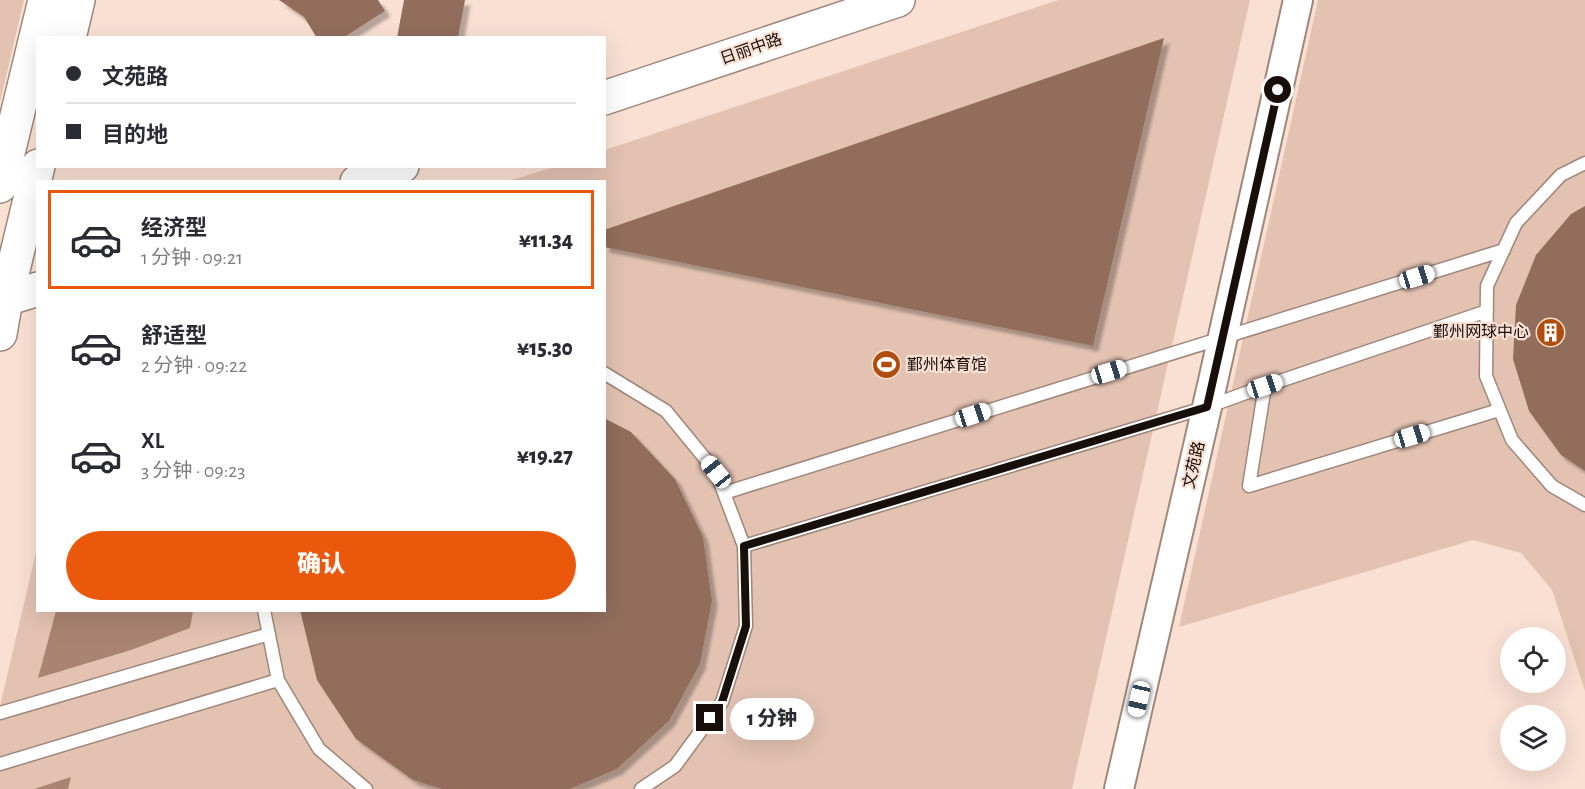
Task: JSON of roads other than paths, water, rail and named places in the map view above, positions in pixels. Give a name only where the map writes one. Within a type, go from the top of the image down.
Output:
[{"type":"main road","points":[[36,36],[45,0]]},
{"type":"main road","points":[[69,36],[78,0]]},
{"type":"main road","name":"日丽中路","points":[[606,98],[898,0]]},
{"type":"main road","points":[[0,186],[36,37]]},
{"type":"main road","points":[[0,334],[2,301],[37,168]]},
{"type":"main road","points":[[363,180],[396,168]]},
{"type":"main road","points":[[2,301],[36,290]]},
{"type":"street","name":"文苑路","points":[[1119,789],[1298,0]]},
{"type":"lane","points":[[1585,163],[1561,175],[1516,223],[1487,286],[1486,376],[1512,440],[1552,486],[1585,505]]},
{"type":"lane","points":[[724,493],[1504,250]]},
{"type":"lane","points":[[744,546],[1207,407],[1487,311]]},
{"type":"lane","points":[[606,374],[666,411],[716,472],[744,546],[746,626],[722,702],[675,766],[641,789]]},
{"type":"lane","points":[[1265,386],[1249,486],[1499,410]]},
{"type":"lane","points":[[264,612],[278,680],[319,748],[366,789]]},
{"type":"lane","points":[[0,714],[269,634]]},
{"type":"lane","points":[[0,764],[278,680]]},
{"type":"place","name":"鄞州网球中心","points":[[1550,332]]},
{"type":"place","name":"鄞州体育馆","points":[[886,365]]}]
